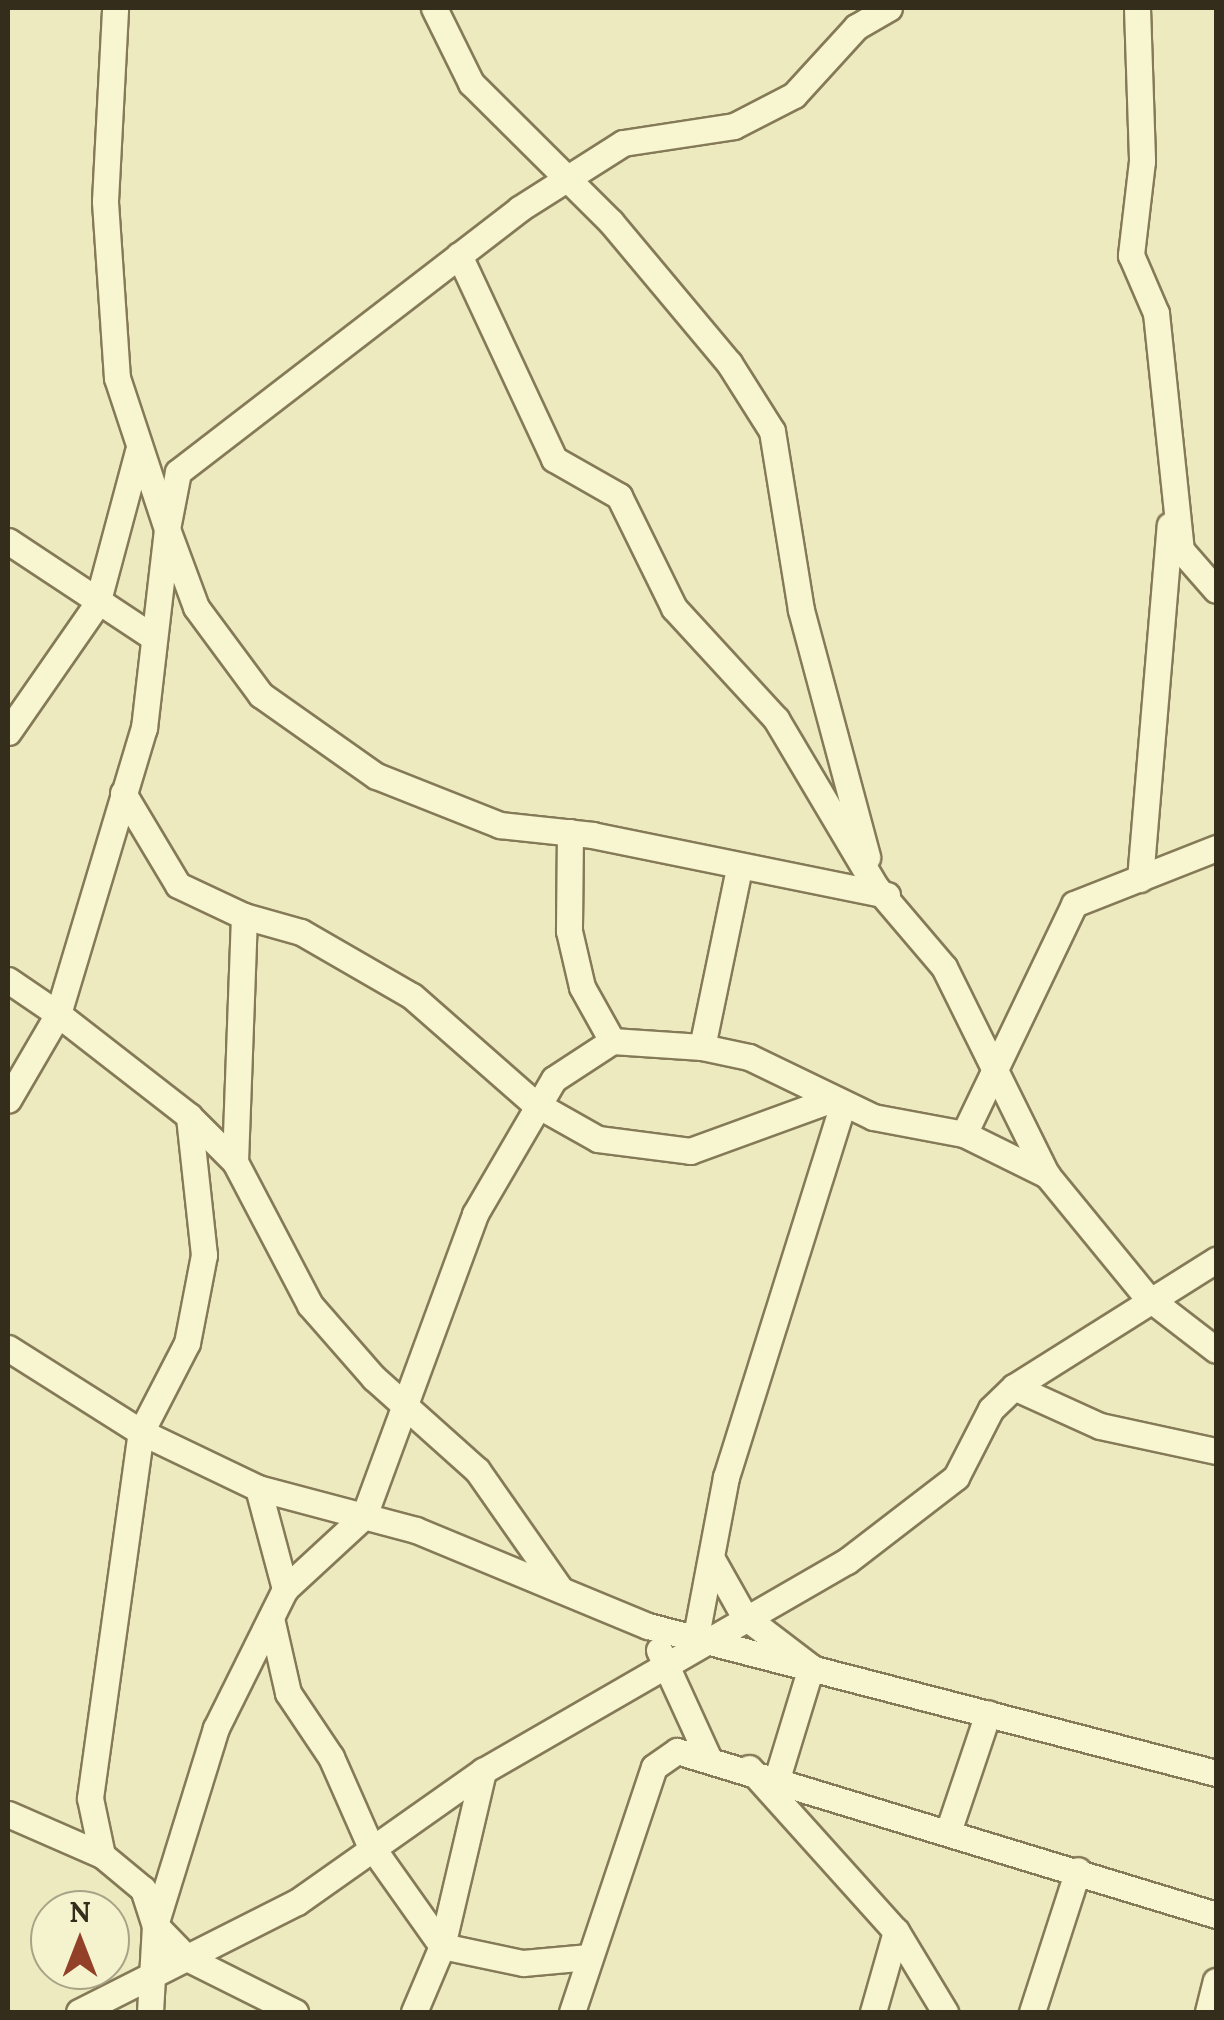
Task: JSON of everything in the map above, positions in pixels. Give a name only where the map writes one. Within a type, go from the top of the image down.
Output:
[{"type":"street","points":[[115,8],[104,201],[117,378],[138,451],[196,606],[261,696],[306,732],[376,776],[472,818],[570,832],[740,868],[881,891]]},
{"type":"street","points":[[434,8],[472,84],[571,182],[729,363],[772,432],[802,610],[881,891]]},
{"type":"street","points":[[9,1087],[58,1014],[144,728],[150,635],[178,472],[459,256],[623,143],[734,126],[794,95],[856,27],[889,8]]},
{"type":"street","points":[[1137,8],[1142,161],[1132,255],[1156,313],[1181,550],[1216,590]]},
{"type":"street","points":[[459,256],[554,459],[618,496],[674,608],[764,704],[881,891],[944,966],[1047,1175],[1146,1296],[1216,1350]]},
{"type":"street","points":[[8,732],[97,604],[138,451]]},
{"type":"street","points":[[1140,878],[1174,504]]},
{"type":"street","points":[[8,541],[97,604],[150,635]]},
{"type":"street","points":[[123,794],[178,885],[244,916],[301,932],[412,996],[534,1103],[598,1139],[690,1152],[838,1101]]},
{"type":"street","points":[[570,832],[568,931],[582,987],[612,1041]]},
{"type":"street","points":[[964,1134],[1057,924],[1074,904],[1216,848]]},
{"type":"street","points":[[702,1047],[740,868]]},
{"type":"street","points":[[235,1162],[244,916]]},
{"type":"street","points":[[8,980],[189,1116],[235,1162],[284,1269],[346,1350],[410,1402],[477,1470],[561,1590]]},
{"type":"street","points":[[150,2012],[155,1924],[216,1728],[285,1589],[364,1516],[410,1402],[458,1254],[518,1150],[534,1103],[612,1041],[702,1047],[750,1058],[838,1101],[964,1134],[1047,1175]]},
{"type":"street","points":[[696,1641],[726,1477],[838,1101]]},
{"type":"street","points":[[102,1854],[90,1798],[141,1432],[187,1343],[204,1255],[189,1116]]},
{"type":"street","points":[[79,2012],[297,1902],[370,1843],[483,1771],[665,1664],[696,1641],[847,1561],[942,1489],[1014,1387],[1146,1296],[1216,1260]]},
{"type":"street","points":[[8,1348],[141,1432],[258,1488],[364,1516],[648,1626],[1216,1772]]},
{"type":"street","points":[[1014,1387],[1100,1426],[1216,1450]]},
{"type":"street","points":[[258,1488],[285,1589]]},
{"type":"street","points":[[712,1559],[744,1616],[811,1667]]},
{"type":"street","points":[[271,1618],[288,1694],[331,1757],[370,1843],[442,1946],[523,1963],[590,1957]]},
{"type":"street","points":[[648,1626],[707,1755]]},
{"type":"street","points":[[778,1775],[811,1667]]},
{"type":"street","points":[[950,1829],[988,1713]]},
{"type":"street","points":[[572,2012],[654,1767],[677,1751],[690,1719]]},
{"type":"street","points":[[677,1751],[707,1755],[778,1775],[1216,1915]]},
{"type":"street","points":[[750,1768],[896,1931],[945,2012]]},
{"type":"street","points":[[414,2012],[442,1946],[483,1771]]},
{"type":"street","points":[[8,1814],[102,1854],[143,1889],[155,1924],[187,1958],[294,2012]]},
{"type":"street","points":[[1032,2012],[1078,1870]]},
{"type":"street","points":[[873,2012],[896,1931]]},
{"type":"street","points":[[1208,2012],[1216,1982]]}]
